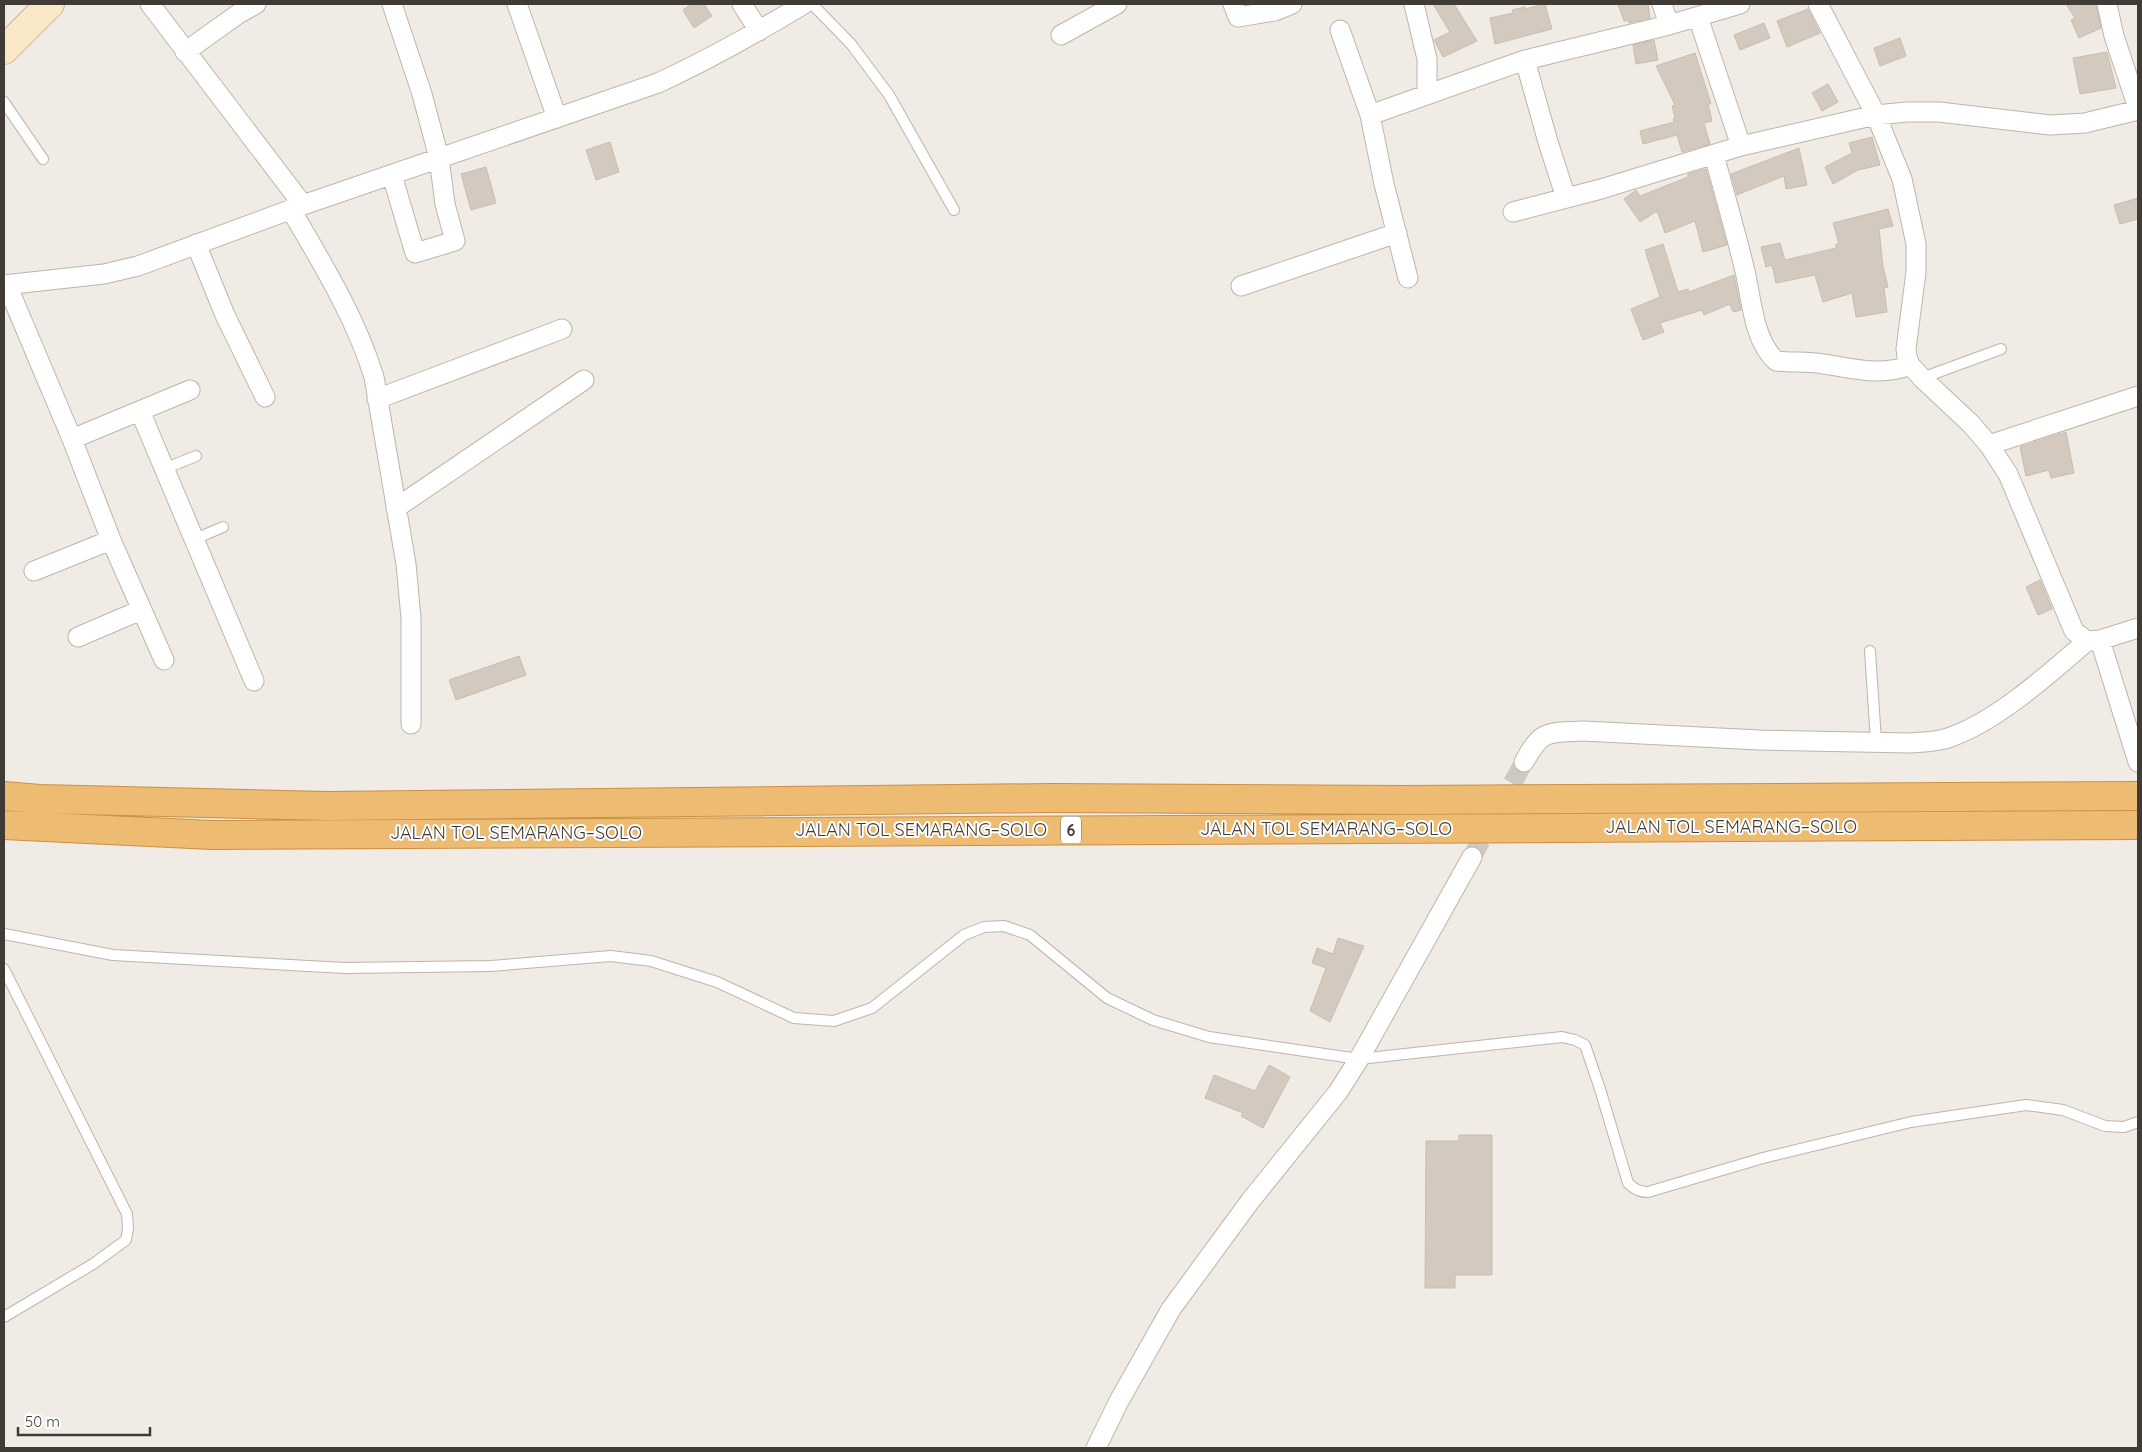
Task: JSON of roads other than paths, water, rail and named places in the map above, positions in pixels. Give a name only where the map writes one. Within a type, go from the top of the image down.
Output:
[{"type":"highway","name":"JALAN TOL SEMARANG–SOLO","points":[[4,796],[40,799],[328,806],[1051,798],[1405,800],[2138,796]]},
{"type":"highway","name":"JALAN TOL SEMARANG–SOLO","points":[[4,824],[212,835],[2138,825]]},
{"type":"main road","points":[[4,50],[50,4]]},
{"type":"street","points":[[150,4],[297,208],[318,256],[368,358],[374,377],[406,564],[411,618],[411,724]]},
{"type":"street","points":[[185,52],[238,14],[256,4]]},
{"type":"street","points":[[392,4],[422,94],[440,158],[445,204],[455,242],[415,253],[392,175]]},
{"type":"street","points":[[516,4],[557,118]]},
{"type":"street","points":[[742,4],[759,31]]},
{"type":"street","points":[[164,660],[141,610],[72,439],[5,285],[104,274],[138,266],[297,208],[658,83],[695,66],[804,4]]},
{"type":"street","points":[[1061,35],[1117,4]]},
{"type":"street","points":[[1233,4],[1238,17],[1275,11],[1292,4]]},
{"type":"street","points":[[1414,4],[1427,59],[1427,94]]},
{"type":"street","points":[[1662,4],[1669,25]]},
{"type":"street","points":[[1370,115],[1525,60],[1669,25],[1740,4]]},
{"type":"street","points":[[1818,4],[1876,114],[1902,179],[1916,244],[1916,272],[1906,349],[1916,371],[1971,424],[2008,474],[2074,631],[2094,641],[2138,762]]},
{"type":"street","points":[[1514,212],[1741,146],[1876,114],[1939,112],[2050,125],[2084,123],[2138,109],[2114,36],[2107,4]]},
{"type":"street","points":[[1698,17],[1741,146]]},
{"type":"street","points":[[1340,30],[1370,115],[1384,184],[1408,278]]},
{"type":"street","points":[[1525,60],[1566,198]]},
{"type":"street","points":[[1714,155],[1744,267],[1756,323],[1768,353],[1776,361],[1821,363],[1870,371],[1916,371]]},
{"type":"street","points":[[1241,286],[1397,233]]},
{"type":"street","points":[[196,244],[225,315],[265,397]]},
{"type":"street","points":[[377,399],[562,329]]},
{"type":"street","points":[[396,508],[584,380]]},
{"type":"street","points":[[72,439],[190,390]]},
{"type":"street","points":[[1988,445],[2138,396]]},
{"type":"street","points":[[140,411],[254,681]]},
{"type":"street","points":[[34,571],[112,540]]},
{"type":"street","points":[[78,637],[141,610]]},
{"type":"street","points":[[1524,762],[1538,738],[1557,732],[1759,740],[1910,743],[1934,741],[1961,732],[1997,712],[2094,641],[2138,628]]},
{"type":"street","points":[[1096,1448],[1119,1401],[1170,1309],[1251,1200],[1338,1092],[1359,1059],[1472,857]]},
{"type":"lane","points":[[812,4],[851,44],[889,94],[954,210]]},
{"type":"lane","points":[[4,102],[43,159]]},
{"type":"lane","points":[[1916,371],[2001,349]]},
{"type":"lane","points":[[164,469],[196,456]]},
{"type":"lane","points":[[195,539],[223,527]]},
{"type":"lane","points":[[1870,651],[1876,741]]},
{"type":"lane","points":[[4,934],[113,955],[345,968],[491,966],[611,956],[651,961],[717,982],[794,1018],[834,1022],[872,1008],[964,935],[984,927],[1004,926],[1030,935],[1107,998],[1153,1020],[1209,1036],[1359,1059],[1562,1037],[1575,1040],[1585,1045],[1628,1183],[1634,1189],[1641,1192],[1648,1192],[1763,1158],[1911,1122],[2026,1105],[2063,1110],[2105,1126],[2124,1127],[2138,1122]]},
{"type":"lane","points":[[4,969],[127,1214],[128,1228],[126,1240],[93,1264],[4,1317]]},
{"type":"tunnel","points":[[1472,857],[1524,762]]}]
